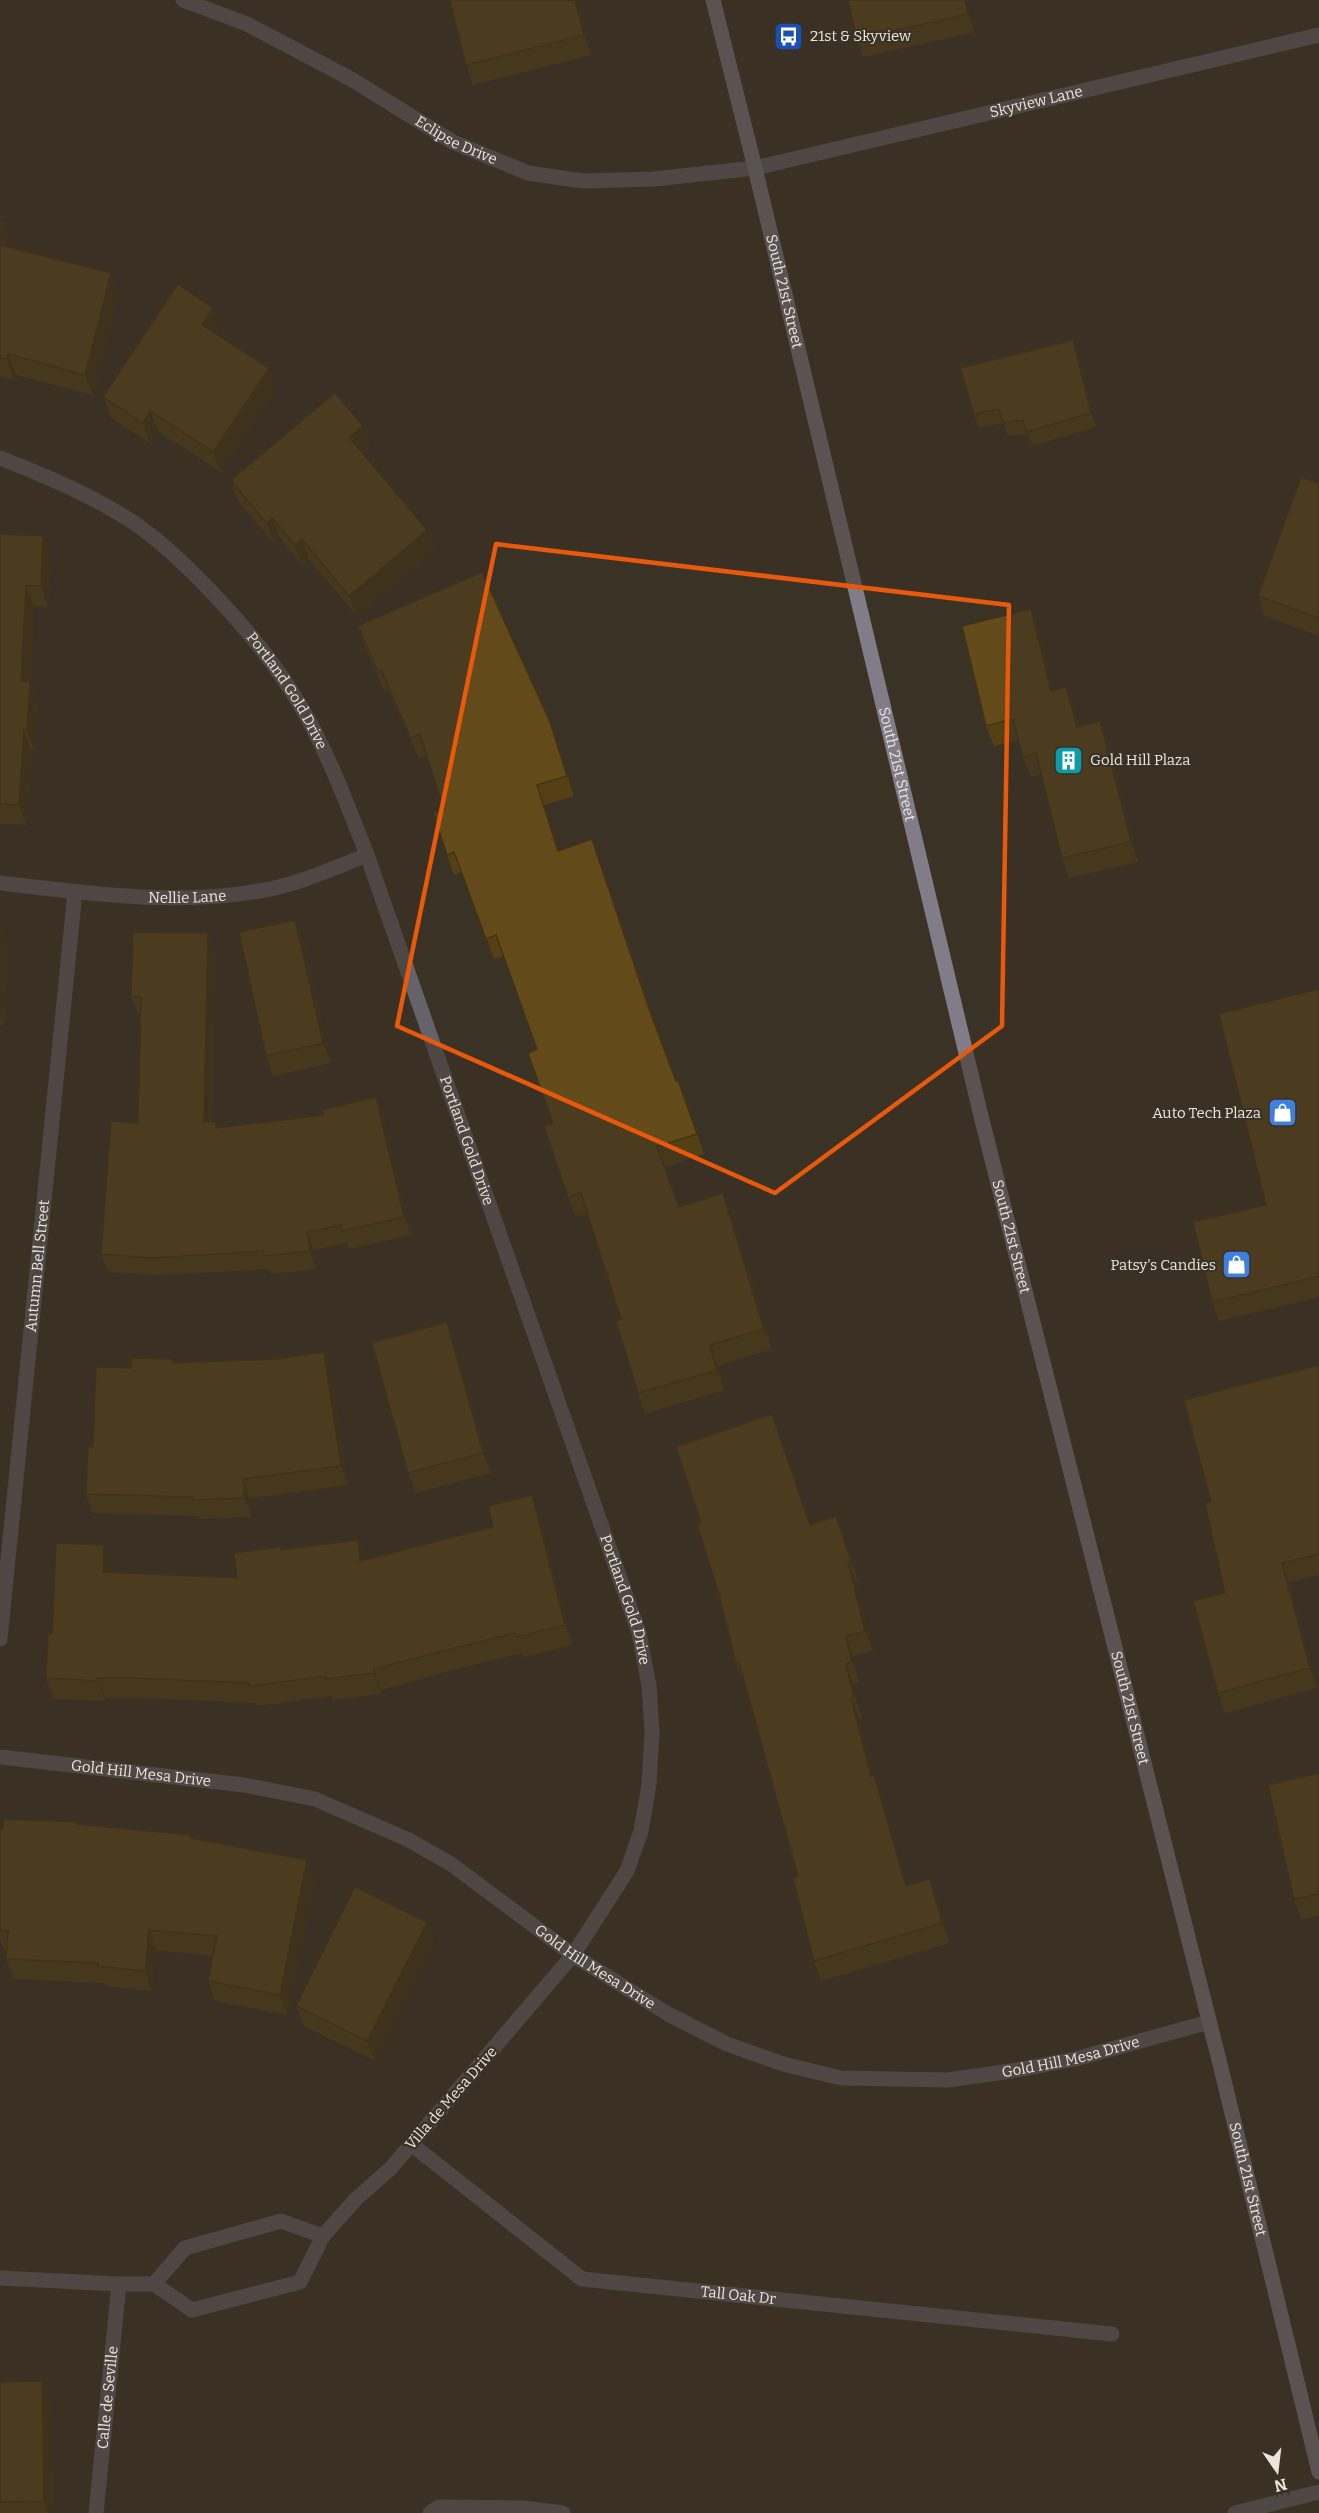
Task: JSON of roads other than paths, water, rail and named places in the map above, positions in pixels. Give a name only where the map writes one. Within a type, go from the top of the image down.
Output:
[{"type":"main road","name":"South 21st Street","points":[[713,0],[981,1116],[1209,2022],[1319,2472]]},
{"type":"street","name":"Eclipse Drive","points":[[183,0],[247,24],[351,79],[453,142],[528,173],[583,181],[654,179],[755,168]]},
{"type":"street","name":"Skyview Lane","points":[[755,168],[1319,35]]},
{"type":"street","name":"Portland Gold Drive","points":[[0,458],[62,483],[122,515],[177,557],[222,602],[262,649],[300,705],[330,764],[367,855],[639,1633],[649,1686],[652,1733],[649,1784],[641,1831],[627,1871],[573,1955]]},
{"type":"street","name":"Nellie Lane","points":[[0,883],[75,892],[173,897],[219,896],[260,891],[302,880],[367,855]]},
{"type":"street","name":"Autumn Bell Street","points":[[0,1639],[75,892]]},
{"type":"street","name":"Gold Hill Mesa Drive","points":[[0,1757],[244,1785],[315,1799],[409,1840],[451,1864],[573,1955],[668,2014],[727,2044],[783,2064],[841,2078],[948,2080],[1011,2072],[1075,2059],[1209,2022]]},
{"type":"street","name":"Villa de Mesa Drive","points":[[154,2284],[192,2310],[300,2282],[323,2236],[356,2199],[391,2168],[573,1955]]},
{"type":"street","name":"Tall Oak Dr","points":[[411,2144],[582,2279],[1112,2334]]},
{"type":"street","points":[[0,2278],[154,2284],[185,2248],[281,2221],[323,2236]]},
{"type":"street","name":"Calle de Seville","points":[[96,2513],[119,2284]]},
{"type":"street","points":[[1235,2513],[1319,2492]]},
{"type":"street","points":[[430,2513],[439,2507],[450,2507],[523,2508],[563,2513]]},
{"type":"place","name":"21st & Skyview","points":[[789,36]]},
{"type":"place","name":"Gold Hill Plaza","points":[[1069,760]]},
{"type":"place","name":"Auto Tech Plaza","points":[[1282,1113]]},
{"type":"place","name":"Patsy's Candies","points":[[1237,1265]]}]
